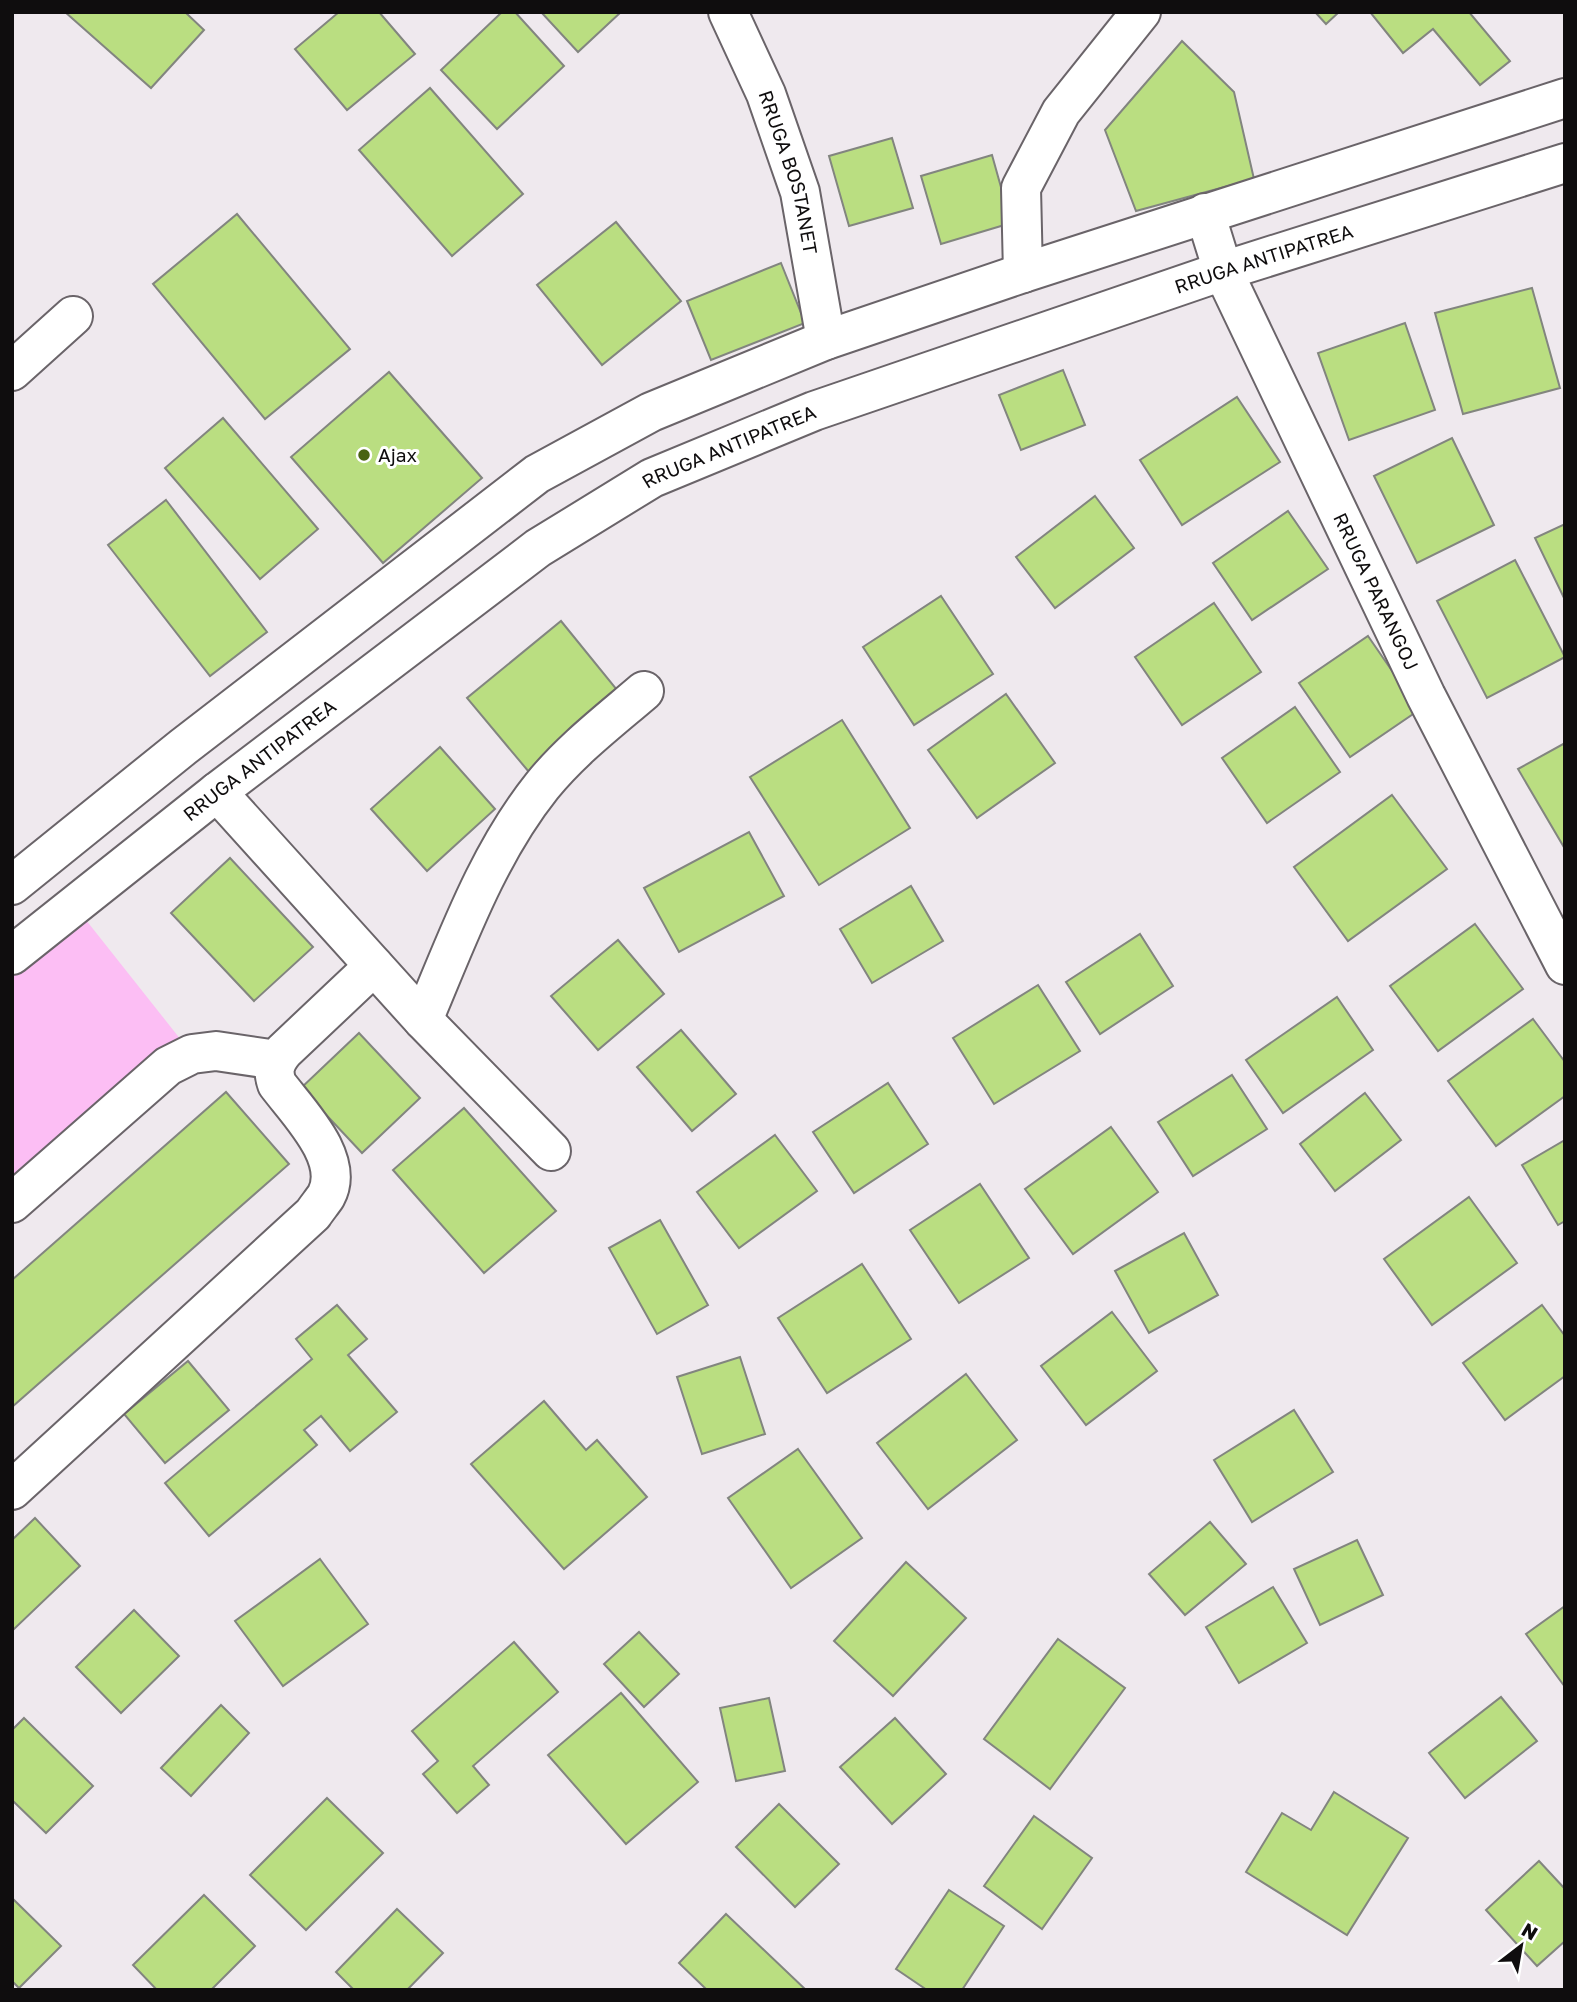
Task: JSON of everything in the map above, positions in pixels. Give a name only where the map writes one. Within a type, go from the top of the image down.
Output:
[{"type":"street","name":"RRUGA BOSTANET","points":[[728,12],[766,94],[800,192],[826,340]]},
{"type":"street","points":[[1023,272],[1021,188],[1061,112],[1142,12]]},
{"type":"street","points":[[12,885],[183,747],[537,474],[651,412],[826,340],[1023,272],[1565,97]]},
{"type":"street","name":"RRUGA ANTIPATREA","points":[[12,955],[217,792],[538,548],[652,478],[814,411],[1223,271],[1565,163]]},
{"type":"street","name":"RRUGA PARANGOJ","points":[[1205,213],[1223,271],[1426,696],[1565,965]]},
{"type":"street","points":[[12,370],[73,316]]},
{"type":"street","points":[[423,1020],[488,868],[522,813],[564,761],[644,691]]},
{"type":"street","points":[[217,792],[423,1020],[551,1151]]},
{"type":"street","points":[[12,1490],[313,1214],[327,1194],[331,1172],[326,1150],[277,1084],[274,1074],[277,1060],[374,966]]},
{"type":"street","points":[[12,1203],[168,1066],[192,1054],[216,1051],[277,1060]]},
{"type":"shaded area","points":[[82,915],[185,1045],[12,1194],[12,973]]},
{"type":"building","points":[[65,12],[185,12],[204,30],[151,88]]},
{"type":"building","points":[[339,12],[379,12],[415,54],[347,110],[295,49]]},
{"type":"building","points":[[502,12],[515,12],[564,66],[497,129],[441,70]]},
{"type":"building","points":[[541,12],[621,12],[578,52]]},
{"type":"building","points":[[1315,12],[1339,12],[1326,24]]},
{"type":"building","points":[[1370,12],[1469,12],[1510,61],[1480,85],[1433,29],[1403,53]]},
{"type":"building","points":[[1182,41],[1234,92],[1254,179],[1136,211],[1105,130]]},
{"type":"building","points":[[430,88],[523,194],[452,256],[359,150]]},
{"type":"building","points":[[892,138],[913,208],[849,226],[829,156]]},
{"type":"building","points":[[992,155],[1011,223],[941,244],[921,176]]},
{"type":"building","points":[[237,214],[350,349],[265,419],[153,284]]},
{"type":"building","points":[[616,222],[681,301],[602,365],[537,285]]},
{"type":"building","points":[[781,263],[805,323],[711,360],[687,301]]},
{"type":"building","points":[[1532,288],[1560,388],[1463,414],[1435,313]]},
{"type":"building","points":[[1405,323],[1435,410],[1349,440],[1318,353]]},
{"type":"building","points":[[1063,370],[1085,425],[1021,450],[999,395]]},
{"type":"building","points":[[389,372],[482,478],[383,563],[291,457]]},
{"type":"building","points":[[1237,397],[1280,462],[1182,525],[1140,460]]},
{"type":"building","points":[[223,418],[318,529],[260,579],[165,468]]},
{"type":"building","points":[[1452,438],[1494,525],[1417,563],[1374,476]]},
{"type":"building","points":[[1095,496],[1134,548],[1055,608],[1016,557]]},
{"type":"building","points":[[166,500],[267,632],[210,676],[108,545]]},
{"type":"building","points":[[1288,511],[1328,569],[1252,620],[1213,563]]},
{"type":"building","points":[[1565,524],[1565,600],[1535,538]]},
{"type":"building","points":[[1515,560],[1565,657],[1487,698],[1437,601]]},
{"type":"building","points":[[941,596],[993,674],[914,725],[863,647]]},
{"type":"building","points":[[1214,603],[1261,672],[1182,725],[1135,657]]},
{"type":"building","points":[[561,621],[622,696],[529,772],[467,698]]},
{"type":"building","points":[[1368,636],[1419,710],[1350,757],[1299,683]]},
{"type":"building","points":[[1006,694],[1055,763],[977,818],[928,750]]},
{"type":"building","points":[[1295,707],[1340,772],[1267,823],[1222,758]]},
{"type":"building","points":[[842,720],[910,828],[819,885],[750,777]]},
{"type":"building","points":[[1565,743],[1565,849],[1518,769]]},
{"type":"building","points":[[440,747],[495,809],[427,871],[371,809]]},
{"type":"building","points":[[1392,795],[1447,869],[1348,941],[1294,867]]},
{"type":"building","points":[[749,832],[784,896],[679,952],[644,888]]},
{"type":"building","points":[[230,858],[313,947],[254,1001],[171,913]]},
{"type":"building","points":[[911,886],[943,941],[872,983],[840,929]]},
{"type":"building","points":[[1475,924],[1523,989],[1438,1051],[1390,986]]},
{"type":"building","points":[[1140,934],[1173,986],[1100,1034],[1066,982]]},
{"type":"building","points":[[618,940],[664,994],[598,1050],[551,996]]},
{"type":"building","points":[[1038,985],[1080,1051],[994,1104],[953,1038]]},
{"type":"building","points":[[1337,997],[1373,1050],[1283,1113],[1246,1060]]},
{"type":"building","points":[[1533,1019],[1565,1062],[1565,1096],[1496,1146],[1448,1081]]},
{"type":"building","points":[[681,1030],[736,1094],[692,1131],[637,1067]]},
{"type":"building","points":[[359,1033],[420,1098],[362,1153],[301,1088]]},
{"type":"building","points":[[1232,1075],[1267,1129],[1193,1176],[1158,1122]]},
{"type":"building","points":[[888,1083],[928,1144],[854,1193],[813,1132]]},
{"type":"building","points":[[226,1092],[289,1164],[12,1407],[12,1280]]},
{"type":"building","points":[[1365,1093],[1401,1140],[1335,1191],[1300,1144]]},
{"type":"building","points":[[464,1108],[556,1211],[484,1273],[393,1170]]},
{"type":"building","points":[[1111,1127],[1158,1192],[1073,1254],[1025,1189]]},
{"type":"building","points":[[775,1135],[817,1191],[739,1248],[697,1192]]},
{"type":"building","points":[[1565,1140],[1565,1221],[1558,1225],[1522,1165]]},
{"type":"building","points":[[980,1184],[1029,1258],[959,1303],[910,1230]]},
{"type":"building","points":[[1469,1197],[1517,1263],[1432,1325],[1384,1259]]},
{"type":"building","points":[[660,1220],[708,1305],[657,1334],[609,1248]]},
{"type":"building","points":[[1184,1233],[1218,1295],[1149,1333],[1115,1271]]},
{"type":"building","points":[[862,1264],[911,1339],[827,1393],[778,1318]]},
{"type":"building","points":[[337,1305],[367,1339],[348,1355],[397,1412],[350,1451],[321,1416],[304,1430],[317,1445],[209,1536],[165,1483],[312,1359],[296,1339]]},
{"type":"building","points":[[1542,1305],[1565,1336],[1565,1376],[1505,1420],[1463,1363]]},
{"type":"building","points":[[1112,1312],[1157,1371],[1086,1425],[1041,1366]]},
{"type":"building","points":[[740,1357],[765,1434],[702,1454],[677,1377]]},
{"type":"building","points":[[188,1361],[229,1410],[165,1463],[124,1414]]},
{"type":"building","points":[[966,1374],[1017,1440],[928,1509],[877,1443]]},
{"type":"building","points":[[544,1401],[586,1450],[597,1440],[647,1497],[564,1569],[471,1464]]},
{"type":"building","points":[[1294,1410],[1333,1472],[1252,1522],[1214,1460]]},
{"type":"building","points":[[798,1449],[862,1538],[791,1588],[728,1498]]},
{"type":"building","points":[[35,1518],[80,1566],[12,1631],[12,1540]]},
{"type":"building","points":[[1210,1522],[1246,1564],[1185,1615],[1149,1574]]},
{"type":"building","points":[[1357,1540],[1383,1595],[1320,1625],[1294,1569]]},
{"type":"building","points":[[320,1559],[368,1624],[283,1686],[235,1621]]},
{"type":"building","points":[[906,1562],[966,1618],[893,1696],[834,1641]]},
{"type":"building","points":[[1273,1587],[1307,1643],[1239,1683],[1206,1627]]},
{"type":"building","points":[[1565,1606],[1565,1687],[1526,1634]]},
{"type":"building","points":[[134,1610],[179,1656],[121,1713],[76,1667]]},
{"type":"building","points":[[639,1632],[679,1674],[644,1707],[604,1664]]},
{"type":"building","points":[[1058,1639],[1125,1688],[1050,1789],[984,1739]]},
{"type":"building","points":[[514,1642],[558,1692],[473,1766],[489,1785],[457,1813],[423,1774],[438,1761],[412,1731]]},
{"type":"building","points":[[621,1693],[698,1782],[626,1844],[548,1755]]},
{"type":"building","points":[[1501,1697],[1537,1741],[1465,1798],[1429,1753]]},
{"type":"building","points":[[769,1698],[785,1771],[736,1781],[720,1708]]},
{"type":"building","points":[[221,1705],[249,1733],[191,1796],[161,1768]]},
{"type":"building","points":[[24,1718],[93,1786],[46,1833],[12,1800],[12,1730]]},
{"type":"building","points":[[895,1718],[946,1774],[892,1824],[840,1767]]},
{"type":"building","points":[[1334,1792],[1408,1838],[1347,1935],[1246,1872],[1282,1813],[1311,1830]]},
{"type":"building","points":[[327,1798],[383,1853],[306,1930],[250,1875]]},
{"type":"building","points":[[779,1804],[839,1864],[795,1907],[736,1847]]},
{"type":"building","points":[[1034,1816],[1092,1858],[1042,1929],[984,1886]]},
{"type":"building","points":[[1539,1861],[1565,1889],[1565,1941],[1537,1966],[1486,1910]]},
{"type":"building","points":[[949,1890],[1004,1926],[962,1990],[927,1990],[896,1969]]},
{"type":"building","points":[[204,1895],[255,1946],[211,1990],[157,1990],[133,1965]]},
{"type":"building","points":[[12,1898],[61,1946],[19,1988],[12,1981]]},
{"type":"building","points":[[397,1909],[443,1953],[407,1990],[354,1990],[336,1972]]},
{"type":"building","points":[[726,1914],[806,1990],[707,1990],[679,1963]]},
{"type":"place","name":"Ajax","points":[[364,455]]}]
